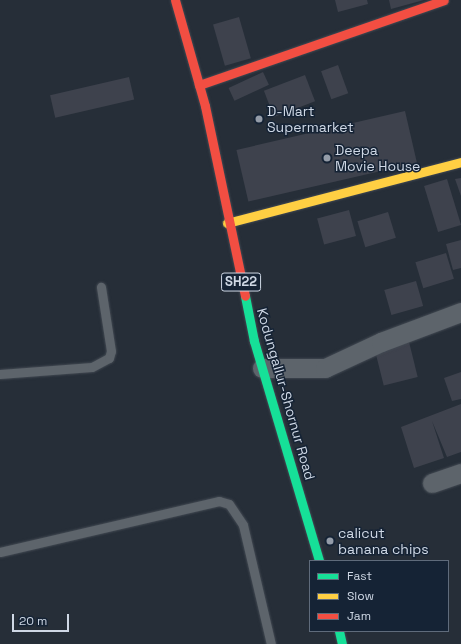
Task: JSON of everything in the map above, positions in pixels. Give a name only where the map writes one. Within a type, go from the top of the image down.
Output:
[{"type":"main road","name":"Kodungallur-Shornur Road","points":[[175,0],[199,86],[227,223],[262,368],[319,560]]},
{"type":"main road","points":[[199,86],[444,0]]},
{"type":"main road","points":[[227,223],[461,162]]},
{"type":"main road","points":[[339,632],[342,644]]},
{"type":"street","points":[[262,368],[325,368],[381,342],[461,312]]},
{"type":"street","points":[[432,483],[461,473]]},
{"type":"lane","points":[[0,374],[92,367],[109,358],[112,351],[101,287]]},
{"type":"lane","points":[[0,552],[219,501],[229,504],[243,525],[271,644]]},
{"type":"building","points":[[335,0],[367,0],[368,4],[338,12]]},
{"type":"building","points":[[389,0],[424,0],[391,9]]},
{"type":"building","points":[[239,17],[251,58],[225,66],[213,24]]},
{"type":"building","points":[[338,65],[348,93],[331,99],[321,71]]},
{"type":"building","points":[[263,72],[269,85],[234,101],[229,88]]},
{"type":"building","points":[[305,75],[315,101],[274,117],[264,91]]},
{"type":"building","points":[[129,77],[134,99],[55,118],[50,95]]},
{"type":"building","name":"Deepa Movie House","points":[[405,111],[417,163],[248,202],[236,150]]},
{"type":"building","points":[[461,178],[461,196],[455,179]]},
{"type":"building","points":[[447,179],[461,225],[438,232],[424,186]]},
{"type":"building","points":[[349,210],[356,236],[324,245],[317,219]]},
{"type":"building","points":[[388,212],[396,238],[365,247],[357,221]]},
{"type":"building","points":[[461,240],[461,268],[453,270],[446,244]]},
{"type":"building","points":[[446,253],[454,279],[423,288],[415,262]]},
{"type":"building","points":[[416,281],[423,306],[391,315],[384,290]]},
{"type":"building","points":[[409,342],[418,377],[384,385],[375,350]]},
{"type":"building","points":[[461,372],[461,399],[452,401],[444,378]]},
{"type":"building","points":[[461,404],[461,452],[447,457],[432,421],[444,458],[414,468],[401,427]]},
{"type":"traffic: fast","points":[[245,296],[254,341],[319,560]]},
{"type":"traffic: fast","points":[[339,632],[342,644]]},
{"type":"traffic: slow","points":[[227,223],[461,162]]},
{"type":"traffic: jam","points":[[175,0],[205,106],[245,296]]},
{"type":"traffic: jam","points":[[199,85],[444,0]]},
{"type":"place","name":"D-Mart Supermarket","points":[[259,119]]},
{"type":"place","name":"Deepa Movie House","points":[[327,158]]},
{"type":"place","name":"calicut banana chips","points":[[330,541]]}]
